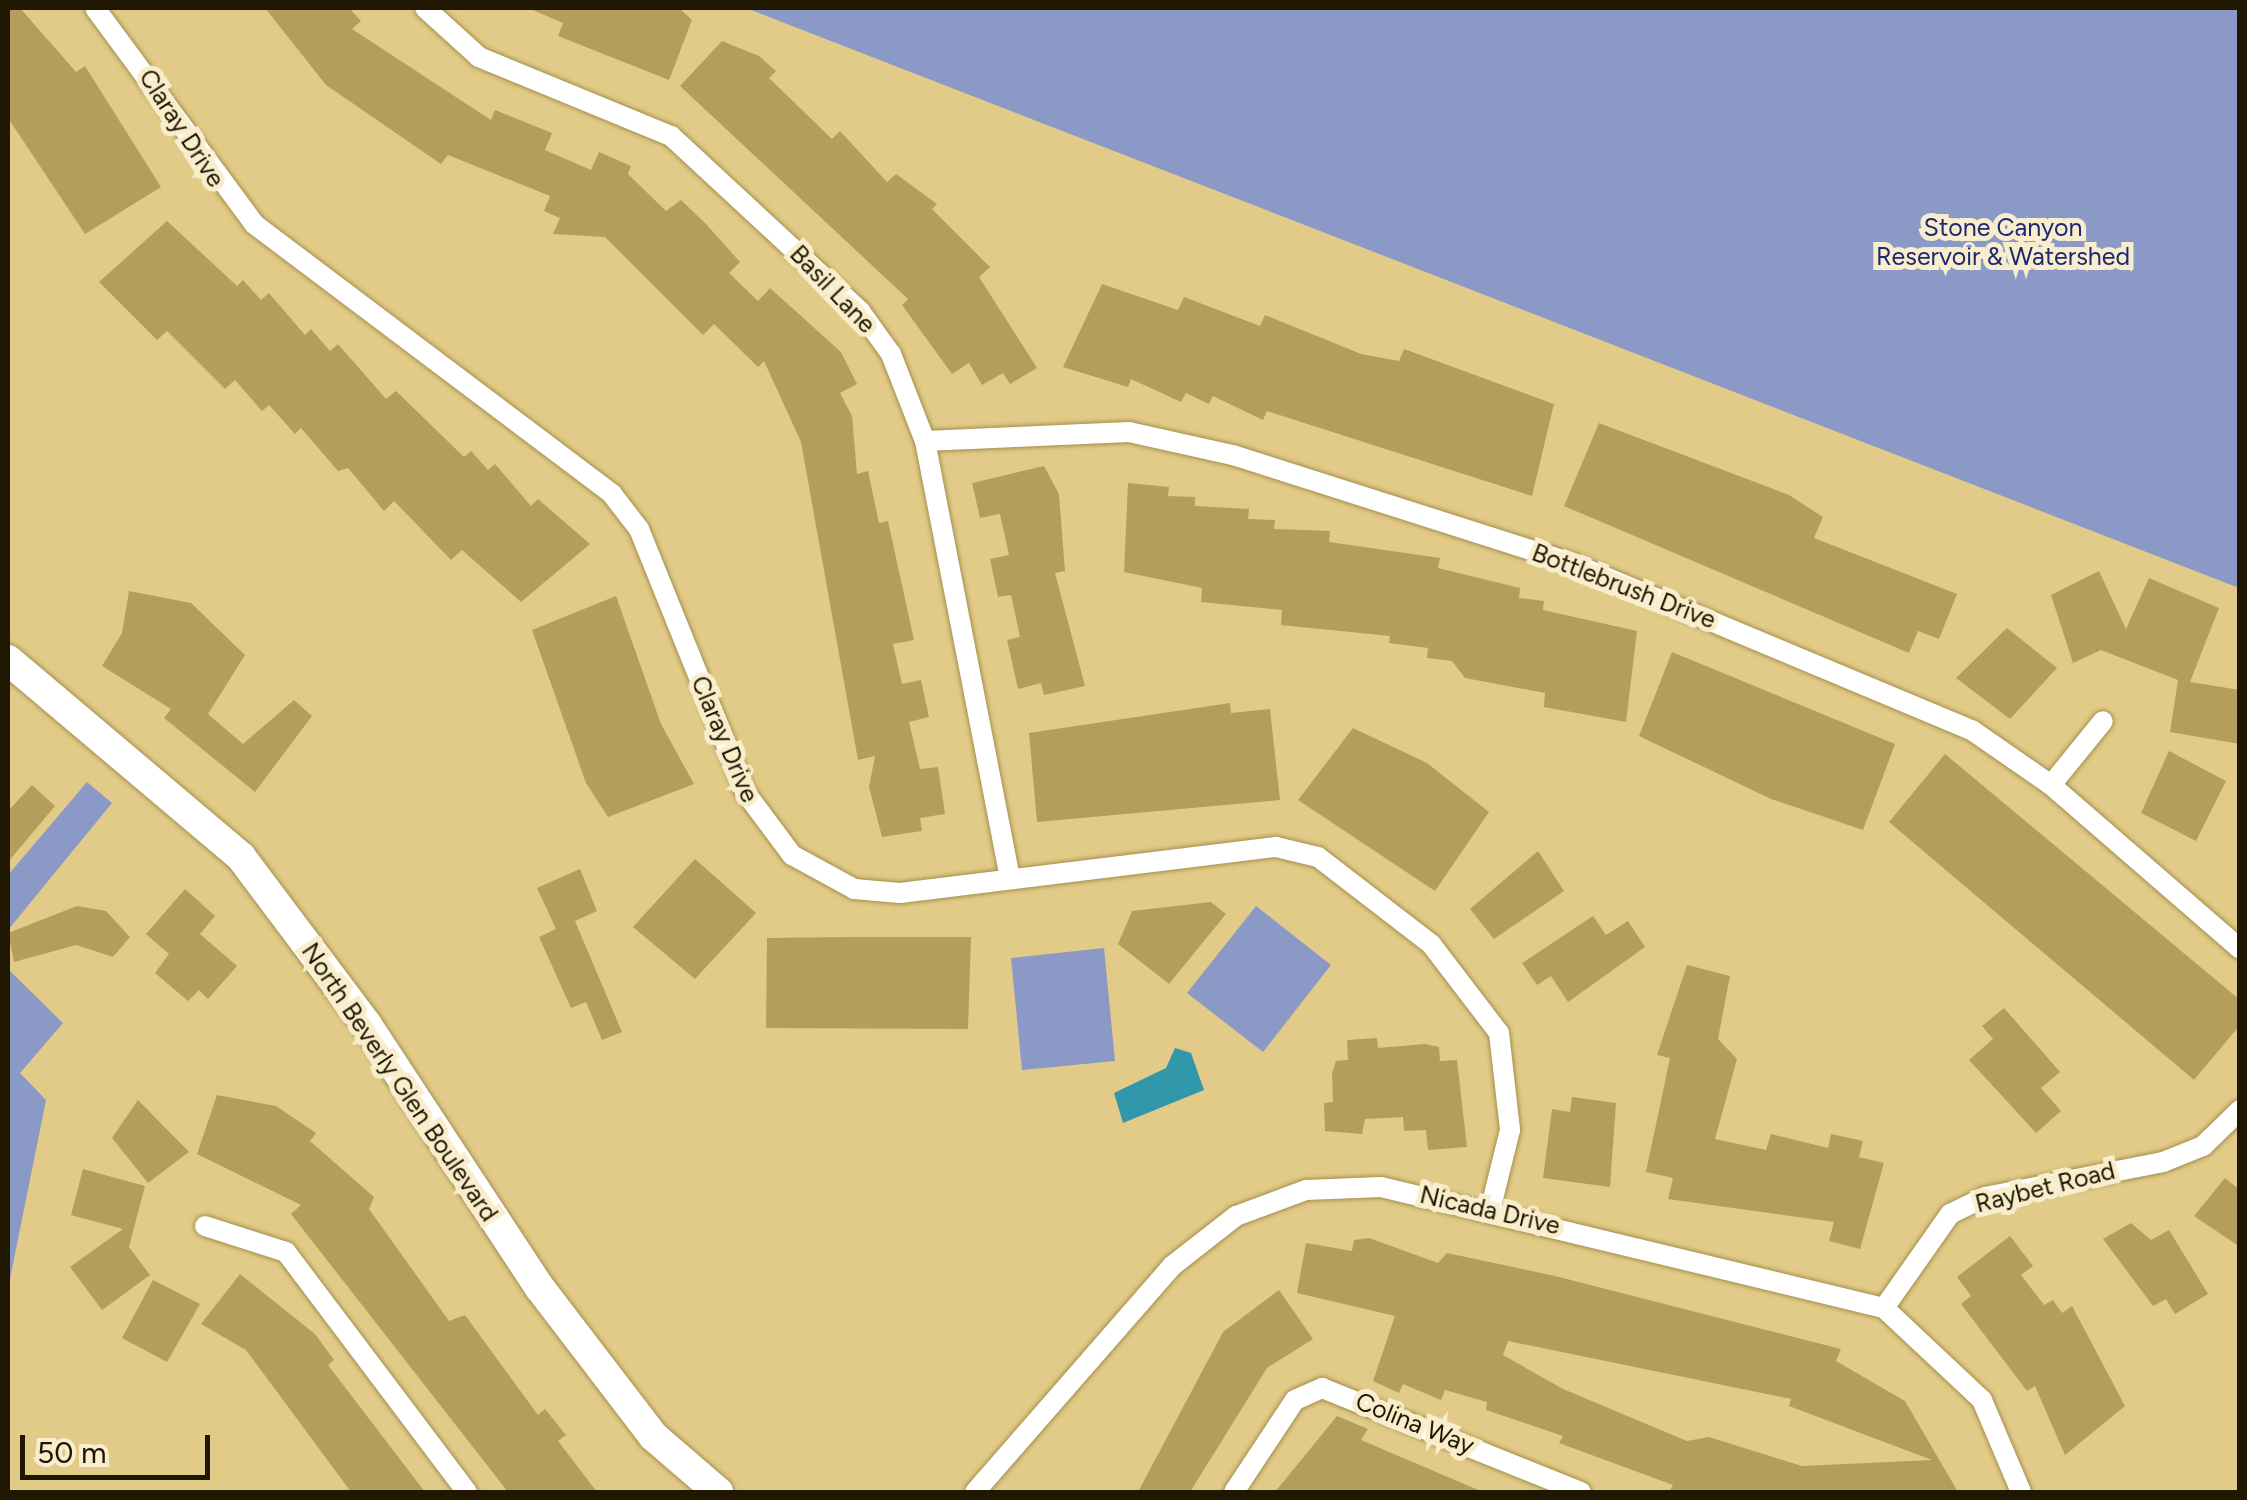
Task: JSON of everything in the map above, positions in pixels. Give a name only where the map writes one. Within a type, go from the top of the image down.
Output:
[{"type":"main road","name":"North Beverly Glen Boulevard","points":[[8,660],[240,857],[368,1025],[540,1288],[653,1436],[718,1492]]},
{"type":"street","name":"Claray Drive","points":[[95,8],[254,224],[621,506],[640,529],[768,833],[818,874],[854,888],[900,893],[1276,847],[1347,877],[1431,944],[1499,1032],[1510,1130],[1491,1207]]},
{"type":"street","name":"Basil Lane","points":[[425,8],[479,57],[628,113],[710,168],[860,311],[891,354],[925,441],[1010,877]]},
{"type":"street","name":"Bottlebrush Drive","points":[[925,441],[1129,432],[1234,455],[1572,563],[1840,670],[1973,731],[2051,785],[2240,948]]},
{"type":"street","points":[[2051,785],[2103,721]]},
{"type":"street","name":"Raybet Road","points":[[1884,1308],[1950,1214],[1985,1196],[2163,1162],[2204,1146],[2240,1110]]},
{"type":"street","name":"Nicada Drive","points":[[976,1492],[1172,1266],[1236,1216],[1306,1190],[1362,1187],[1491,1207],[1884,1308],[1982,1400],[2021,1492]]},
{"type":"street","points":[[204,1226],[286,1252],[467,1492]]},
{"type":"street","name":"Colina Way","points":[[1234,1492],[1295,1400],[1322,1388],[1581,1492]]},
{"type":"green space","name":"Stone Canyon Reservoir & Watershed","points":[[746,8],[2239,8],[2239,588]]},
{"type":"green space","points":[[87,782],[112,803],[8,930],[8,875]]},
{"type":"green space","points":[[1256,906],[1331,965],[1263,1052],[1187,993]]},
{"type":"green space","points":[[1104,948],[1115,1061],[1022,1070],[1011,958]]},
{"type":"green space","points":[[8,969],[63,1023],[20,1073],[46,1100],[8,1289]]},
{"type":"shaded area","points":[[1175,1048],[1191,1053],[1204,1090],[1123,1123],[1114,1093],[1166,1068]]},
{"type":"building","points":[[8,8],[20,8],[76,72],[85,66],[161,187],[85,234],[8,118]]},
{"type":"building","points":[[265,8],[349,8],[361,21],[352,29],[491,120],[495,110],[552,133],[545,150],[591,170],[599,152],[631,166],[628,174],[666,211],[681,200],[706,224],[740,262],[729,273],[758,301],[770,288],[841,352],[857,384],[840,393],[852,416],[857,474],[868,471],[879,523],[888,521],[914,640],[893,644],[902,684],[921,680],[929,717],[909,722],[920,769],[938,767],[945,814],[920,818],[922,831],[882,837],[869,787],[875,756],[858,760],[801,442],[764,361],[758,367],[714,324],[703,335],[605,237],[553,234],[560,218],[544,211],[550,196],[448,155],[441,164],[326,85]]},
{"type":"building","points":[[528,8],[679,8],[692,20],[669,80],[558,36],[563,23]]},
{"type":"building","points":[[722,41],[759,56],[776,71],[769,78],[832,139],[840,131],[887,182],[896,174],[937,204],[932,209],[990,267],[979,277],[1037,368],[1010,384],[1003,373],[982,385],[969,363],[952,374],[902,305],[908,299],[680,86]]},
{"type":"building","points":[[167,221],[237,286],[243,280],[261,300],[269,293],[305,335],[311,329],[330,351],[338,344],[386,399],[396,391],[464,457],[471,451],[488,470],[495,464],[531,506],[538,499],[590,544],[521,602],[462,550],[451,560],[394,501],[384,511],[348,468],[338,471],[301,428],[295,434],[269,405],[262,411],[235,380],[225,389],[167,331],[157,340],[99,282]]},
{"type":"building","points":[[1102,284],[1178,310],[1184,297],[1260,326],[1265,315],[1361,354],[1399,361],[1404,349],[1554,404],[1532,496],[1267,411],[1263,420],[1213,396],[1209,404],[1186,393],[1181,402],[1131,379],[1128,387],[1063,367]]},
{"type":"building","points":[[1599,423],[1789,495],[1823,517],[1814,538],[1957,594],[1939,639],[1918,631],[1909,653],[1564,506]]},
{"type":"building","points":[[1044,466],[1059,494],[1065,571],[1055,573],[1085,686],[1044,695],[1041,683],[1018,689],[1007,640],[1020,637],[1011,595],[998,597],[990,559],[1009,555],[1000,514],[980,518],[972,483]]},
{"type":"building","points":[[1128,483],[1169,487],[1168,496],[1195,497],[1195,506],[1249,509],[1248,519],[1275,520],[1274,529],[1330,531],[1329,542],[1440,558],[1438,568],[1520,588],[1519,598],[1544,601],[1543,610],[1637,631],[1626,722],[1544,707],[1545,693],[1465,678],[1452,661],[1427,658],[1428,648],[1389,643],[1390,636],[1281,625],[1282,610],[1201,602],[1202,588],[1124,572]]},
{"type":"building","points":[[2099,571],[2126,629],[2149,578],[2219,608],[2190,682],[2240,690],[2240,744],[2170,732],[2178,680],[2101,650],[2073,663],[2051,595]]},
{"type":"building","points":[[129,591],[191,603],[245,655],[208,714],[243,744],[294,700],[312,716],[255,792],[164,718],[171,709],[102,666],[122,633]]},
{"type":"building","points":[[616,596],[661,724],[694,784],[608,817],[586,783],[532,630]]},
{"type":"building","points":[[2007,628],[2057,668],[2010,719],[1956,678]]},
{"type":"building","points":[[1672,652],[1895,744],[1863,830],[1771,799],[1639,736]]},
{"type":"building","points":[[1230,703],[1231,713],[1270,709],[1280,800],[1037,822],[1029,733]]},
{"type":"building","points":[[1353,728],[1427,763],[1489,812],[1435,891],[1298,800]]},
{"type":"building","points":[[2169,751],[2226,781],[2196,841],[2141,813]]},
{"type":"building","points":[[1945,754],[2240,1000],[2240,1025],[2194,1080],[1889,822]]},
{"type":"building","points":[[32,785],[55,806],[8,862],[8,811]]},
{"type":"building","points":[[1538,851],[1564,891],[1494,939],[1470,909]]},
{"type":"building","points":[[695,859],[756,913],[695,979],[633,927]]},
{"type":"building","points":[[580,869],[597,911],[575,921],[622,1032],[602,1040],[586,1002],[571,1008],[539,937],[556,929],[537,888]]},
{"type":"building","points":[[185,889],[215,916],[200,934],[237,966],[208,999],[199,990],[188,1001],[155,973],[169,954],[146,934]]},
{"type":"building","points":[[1211,902],[1226,914],[1169,984],[1118,944],[1132,911]]},
{"type":"building","points":[[77,906],[106,911],[130,937],[113,957],[76,945],[14,962],[8,933]]},
{"type":"building","points":[[1593,916],[1606,935],[1628,921],[1645,947],[1568,1002],[1551,976],[1537,985],[1522,963]]},
{"type":"building","points":[[971,937],[968,1029],[766,1028],[767,938]]},
{"type":"building","points":[[1687,965],[1730,976],[1718,1039],[1737,1059],[1715,1139],[1766,1150],[1771,1134],[1828,1148],[1831,1134],[1863,1141],[1859,1157],[1884,1163],[1860,1249],[1829,1241],[1834,1222],[1668,1199],[1673,1178],[1646,1172],[1670,1058],[1657,1055]]},
{"type":"building","points":[[2004,1008],[2060,1072],[2041,1088],[2061,1111],[2036,1133],[1969,1060],[1993,1039],[1982,1026]]},
{"type":"building","points":[[1377,1038],[1378,1048],[1425,1044],[1439,1047],[1440,1061],[1457,1060],[1467,1147],[1428,1150],[1426,1130],[1404,1131],[1403,1117],[1365,1119],[1362,1134],[1325,1131],[1324,1103],[1333,1102],[1332,1073],[1336,1061],[1348,1060],[1347,1040]]},
{"type":"building","points":[[217,1095],[276,1106],[316,1133],[310,1141],[374,1197],[369,1209],[449,1321],[465,1315],[538,1415],[545,1409],[566,1435],[558,1441],[597,1492],[508,1492],[291,1214],[301,1205],[197,1154]]},
{"type":"building","points":[[1572,1097],[1616,1103],[1610,1187],[1543,1178],[1552,1109],[1570,1112]]},
{"type":"building","points":[[138,1100],[189,1152],[148,1183],[112,1138]]},
{"type":"building","points":[[83,1169],[145,1186],[129,1247],[150,1275],[102,1310],[70,1267],[123,1229],[71,1215]]},
{"type":"building","points":[[2225,1178],[2240,1190],[2240,1247],[2194,1216]]},
{"type":"building","points":[[2131,1223],[2151,1240],[2169,1230],[2208,1294],[2175,1314],[2166,1299],[2153,1306],[2103,1239]]},
{"type":"building","points":[[2010,1236],[2033,1266],[2021,1275],[2044,1305],[2053,1300],[2062,1313],[2072,1306],[2125,1406],[2065,1455],[2035,1386],[2027,1391],[1961,1304],[1971,1296],[1957,1277]]},
{"type":"building","points":[[1369,1238],[1438,1263],[1447,1253],[1555,1276],[1841,1349],[1836,1361],[1905,1401],[1958,1492],[1669,1492],[1673,1485],[1559,1443],[1563,1436],[1486,1410],[1487,1402],[1445,1390],[1441,1400],[1403,1384],[1399,1393],[1373,1381],[1395,1316],[1297,1293],[1306,1243],[1352,1251],[1354,1240]],"holes":[[[1508,1341],[1791,1399],[1789,1406],[1932,1460],[1802,1466],[1709,1437],[1687,1441],[1563,1389],[1503,1355]]]},
{"type":"building","points":[[240,1274],[315,1334],[334,1360],[328,1365],[425,1492],[351,1492],[246,1350],[201,1324]]},
{"type":"building","points":[[153,1280],[200,1304],[167,1362],[122,1338]]},
{"type":"building","points":[[1279,1290],[1313,1339],[1267,1368],[1190,1492],[1138,1492],[1223,1332]]},
{"type":"building","points":[[1337,1416],[1368,1429],[1361,1440],[1483,1492],[1275,1492]]}]
